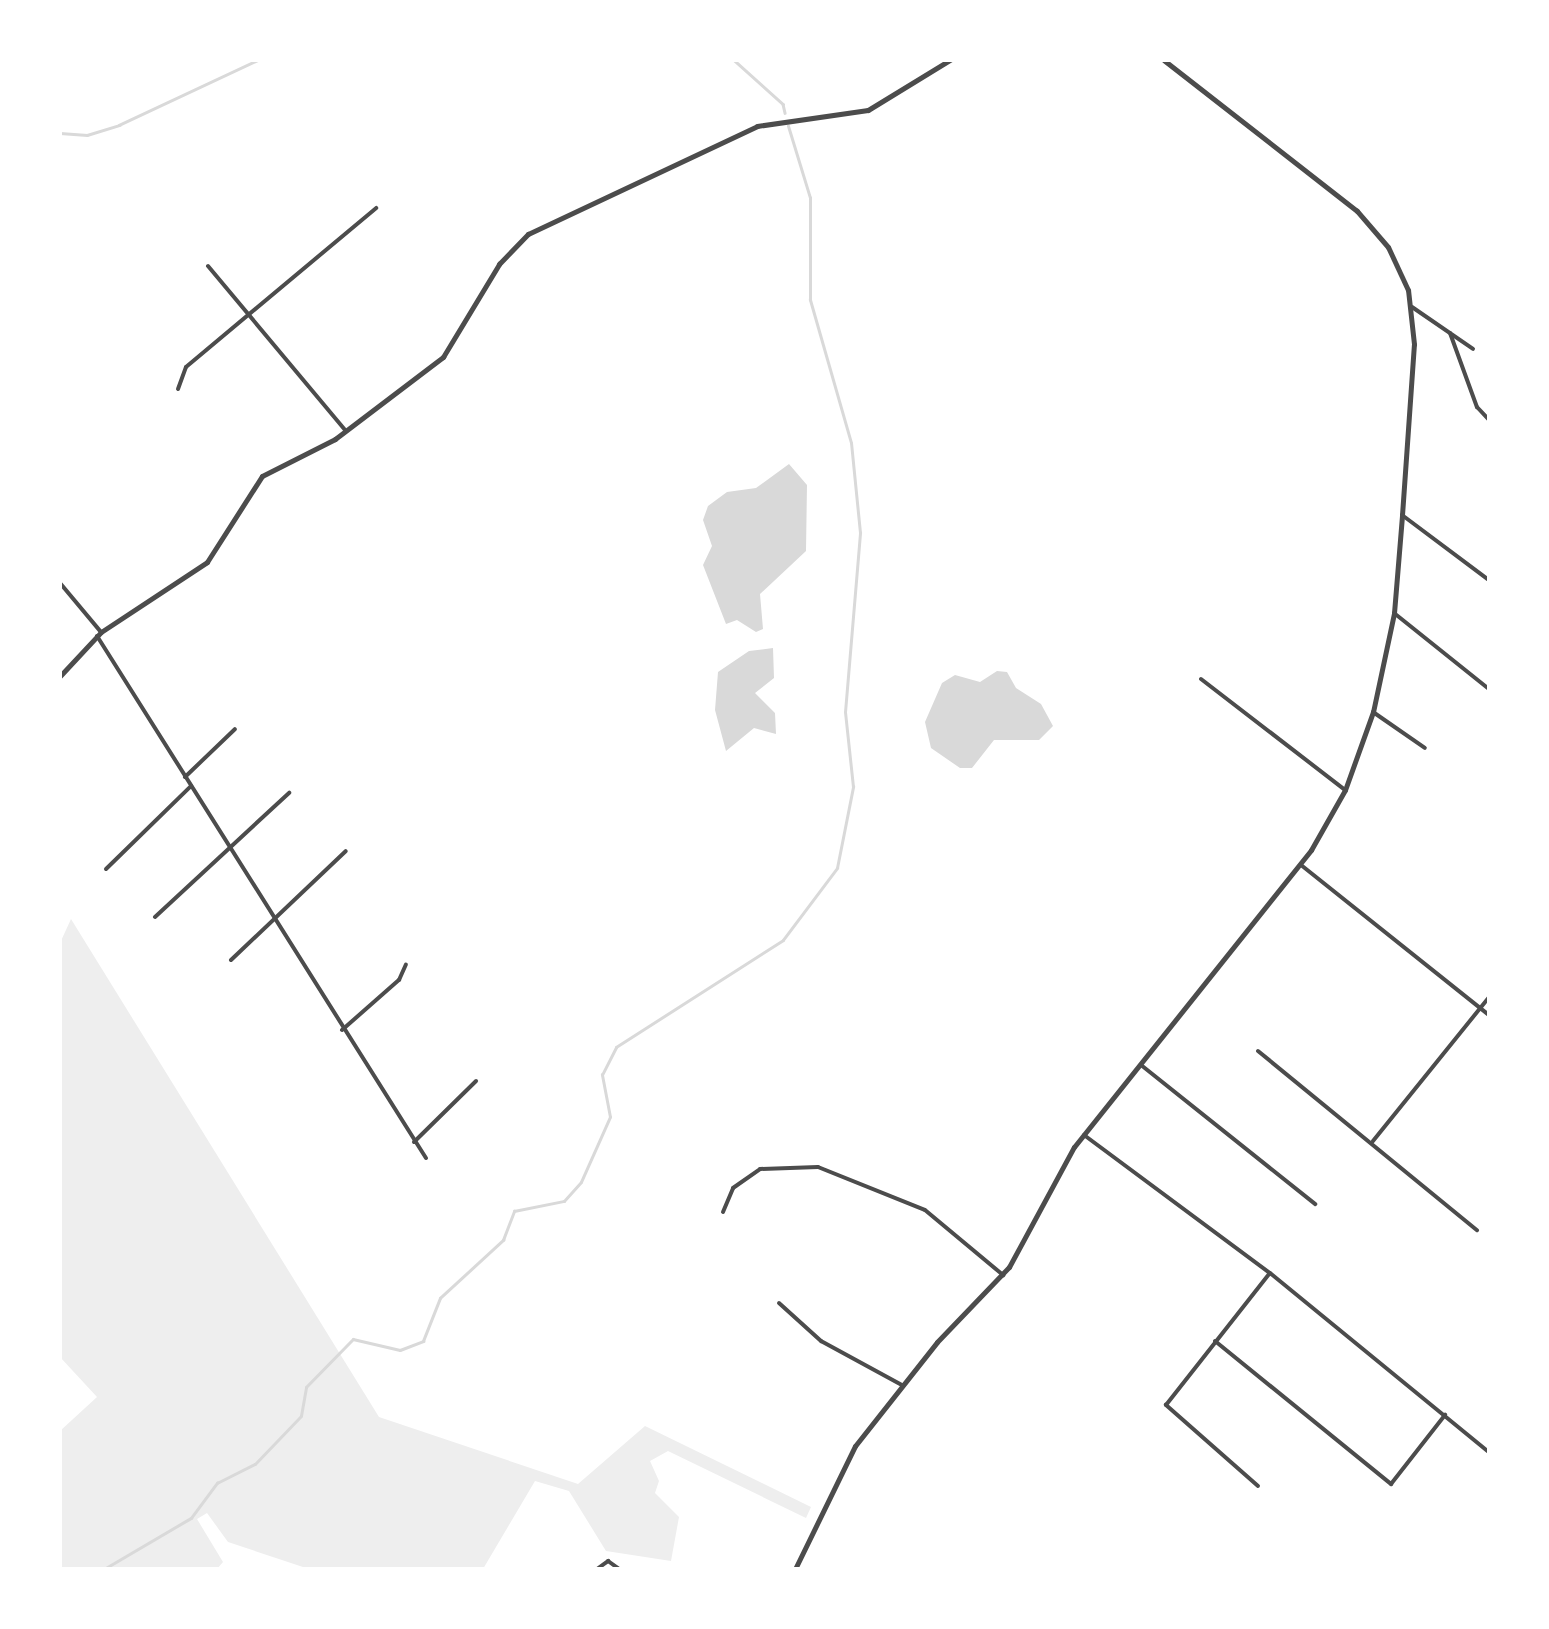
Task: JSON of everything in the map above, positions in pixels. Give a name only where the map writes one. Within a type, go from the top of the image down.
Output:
[{"type":"street","points":[[60,676],[99,634],[207,562],[262,476],[346,432],[448,352],[499,264],[528,234],[757,126],[868,110],[950,60]]},
{"type":"street","points":[[795,1569],[855,1446],[902,1385],[1004,1275],[1068,1156],[1300,865],[1345,790],[1374,712],[1394,613],[1412,308],[1396,260],[1370,222],[1164,60]]},
{"type":"street","points":[[178,389],[184,370],[376,208]]},
{"type":"street","points":[[208,266],[346,432]]},
{"type":"street","points":[[1412,308],[1473,348]]},
{"type":"street","points":[[1450,333],[1477,407],[1489,420]]},
{"type":"street","points":[[1402,515],[1489,580]]},
{"type":"street","points":[[60,583],[99,634],[184,777],[426,1158]]},
{"type":"street","points":[[1394,613],[1489,690]]},
{"type":"street","points":[[1201,678],[1345,790]]},
{"type":"street","points":[[1374,712],[1425,748]]},
{"type":"street","points":[[184,777],[235,729]]},
{"type":"street","points":[[106,869],[191,786]]},
{"type":"street","points":[[154,917],[288,793]]},
{"type":"street","points":[[231,960],[272,917],[346,851]]},
{"type":"street","points":[[1300,865],[1489,1015]]},
{"type":"street","points":[[342,1030],[400,978],[406,964]]},
{"type":"street","points":[[1372,1142],[1489,997]]},
{"type":"street","points":[[1258,1051],[1478,1230]]},
{"type":"street","points":[[1141,1065],[1315,1204]]},
{"type":"street","points":[[414,1142],[476,1080]]},
{"type":"street","points":[[1084,1134],[1270,1273],[1489,1452]]},
{"type":"street","points":[[724,1212],[733,1188],[760,1170],[818,1166],[926,1210],[1004,1275]]},
{"type":"street","points":[[1258,1486],[1166,1408],[1270,1273]]},
{"type":"street","points":[[778,1303],[821,1341],[902,1385]]},
{"type":"street","points":[[1215,1341],[1391,1484],[1445,1416]]},
{"type":"street","points":[[597,1569],[608,1561],[622,1569],[664,1569]]},
{"type":"shaded area","points":[[789,464],[807,485],[806,551],[760,594],[763,629],[756,632],[737,620],[726,624],[703,565],[712,546],[703,520],[708,506],[727,492],[756,488]]},
{"type":"shaded area","points":[[773,648],[774,678],[755,693],[775,713],[776,734],[754,728],[726,751],[715,710],[718,672],[749,651]]},
{"type":"shaded area","points":[[997,671],[1007,672],[1016,688],[1041,704],[1053,726],[1039,740],[994,740],[972,768],[960,768],[931,748],[925,722],[942,683],[955,675],[980,682]]},
{"type":"shaded area","points":[[71,919],[379,1417],[578,1484],[645,1426],[811,1507],[806,1518],[668,1451],[650,1461],[659,1481],[655,1493],[679,1517],[671,1561],[606,1551],[569,1491],[535,1481],[483,1569],[309,1569],[228,1542],[207,1513],[197,1519],[223,1562],[217,1569],[60,1569],[60,1431],[97,1397],[60,1357],[60,943]]},
{"type":"waterway","points":[[60,133],[87,135],[119,125],[258,60]]},
{"type":"waterway","points":[[734,60],[783,104],[785,113]]},
{"type":"waterway","points":[[104,1569],[191,1518],[217,1483],[255,1464],[301,1416],[306,1387],[353,1339],[400,1350],[423,1341],[440,1298],[503,1240],[514,1211],[564,1201],[581,1182],[610,1117],[602,1075],[616,1047],[783,940],[837,868],[853,787],[845,712],[860,533],[851,443],[810,300],[810,198],[788,126]]}]
